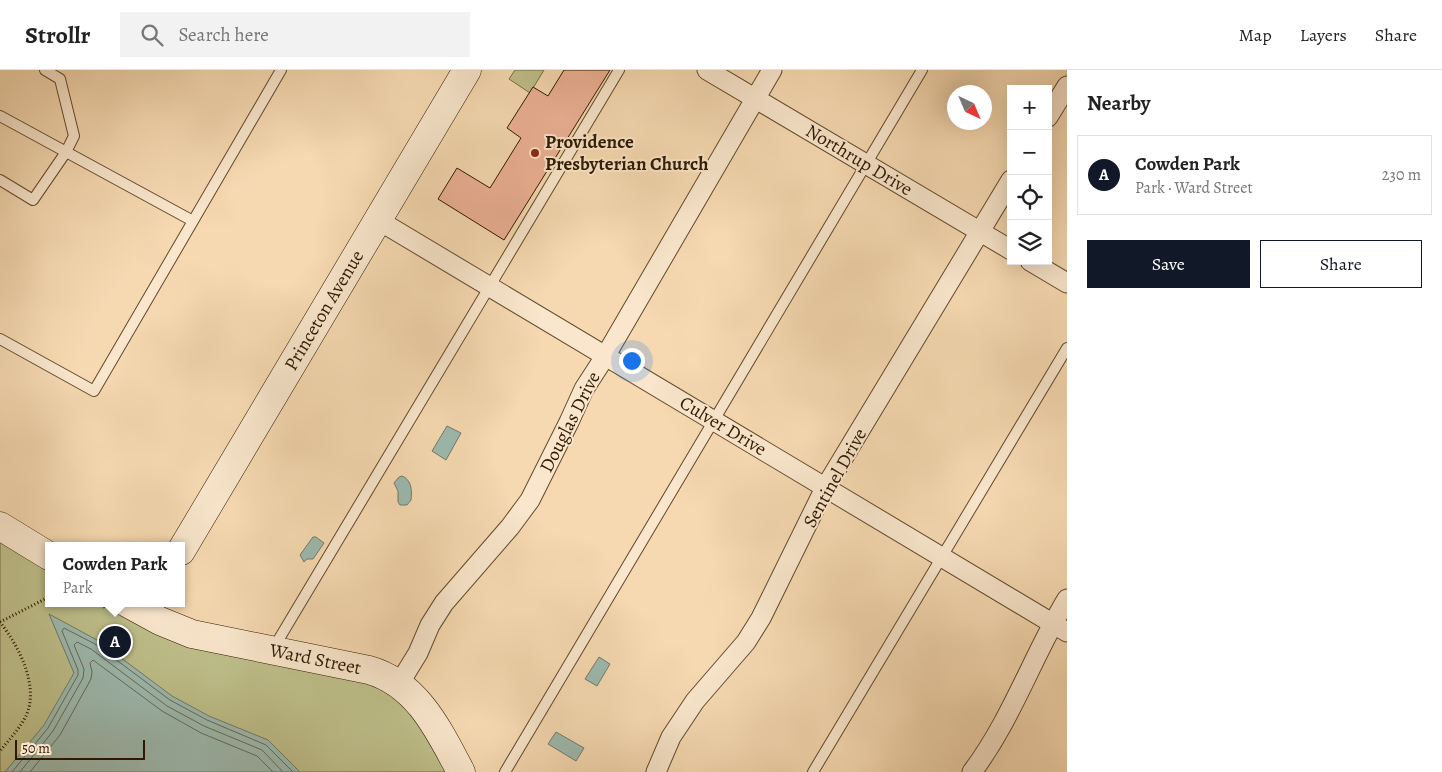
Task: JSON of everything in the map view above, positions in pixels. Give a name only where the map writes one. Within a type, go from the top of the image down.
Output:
[{"type":"street","name":"Princeton Avenue","points":[[185,544],[467,70]]},
{"type":"street","name":"Northrup Drive","points":[[707,70],[1007,248]]},
{"type":"street","name":"Douglas Drive","points":[[400,684],[418,653],[430,625],[444,603],[510,528],[530,500],[584,389],[606,355],[772,70]]},
{"type":"street","points":[[1052,110],[1067,86]]},
{"type":"street","name":"Sentinel Drive","points":[[656,772],[671,737],[695,701],[746,642],[761,618],[826,488],[1007,187]]},
{"type":"street","name":"Culver Drive","points":[[378,220],[1060,628]]},
{"type":"street","points":[[1037,265],[1067,283]]},
{"type":"street","points":[[0,526],[45,554]]},
{"type":"street","points":[[972,772],[999,733],[1060,628],[1067,598]]},
{"type":"street","name":"Ward Street","points":[[140,607],[177,628],[192,634],[379,673],[400,684],[417,700],[428,715],[461,772]]},
{"type":"lane","points":[[0,180],[33,200],[66,152],[74,136],[60,79],[45,70]]},
{"type":"lane","points":[[0,339],[94,391],[282,70]]},
{"type":"lane","points":[[273,650],[619,70]]},
{"type":"lane","points":[[505,772],[922,70]]},
{"type":"lane","points":[[0,116],[193,221]]},
{"type":"lane","points":[[813,772],[1067,348]]},
{"type":"path","points":[[0,751],[26,717],[30,706],[29,676],[14,643],[0,622],[45,599]]},
{"type":"green space","points":[[515,70],[544,70],[530,93],[509,79]]},
{"type":"green space","points":[[0,526],[45,554],[45,607],[142,607],[378,672],[461,772],[0,772]]},
{"type":"water","points":[[447,426],[461,433],[446,460],[432,451]]},
{"type":"water","points":[[402,476],[410,483],[411,500],[407,505],[400,505],[398,502],[398,491],[394,483]]},
{"type":"water","points":[[313,537],[324,543],[313,559],[307,559],[304,562],[300,555]]},
{"type":"water","points":[[49,614],[97,640],[172,696],[209,716],[268,740],[300,772],[5,772],[44,725],[74,673]]},
{"type":"water","points":[[599,657],[610,664],[597,686],[585,679]]},
{"type":"water","points":[[556,732],[584,748],[576,761],[548,744]]},
{"type":"building","name":"Providence Presbyterian Church","points":[[564,70],[610,70],[504,240],[438,199],[457,168],[490,188],[521,138],[507,128],[533,87],[548,96]]},
{"type":"place","name":"Providence Presbyterian Church","points":[[535,153]]},
{"type":"place","name":"Cowden Park","points":[[115,642]]}]
